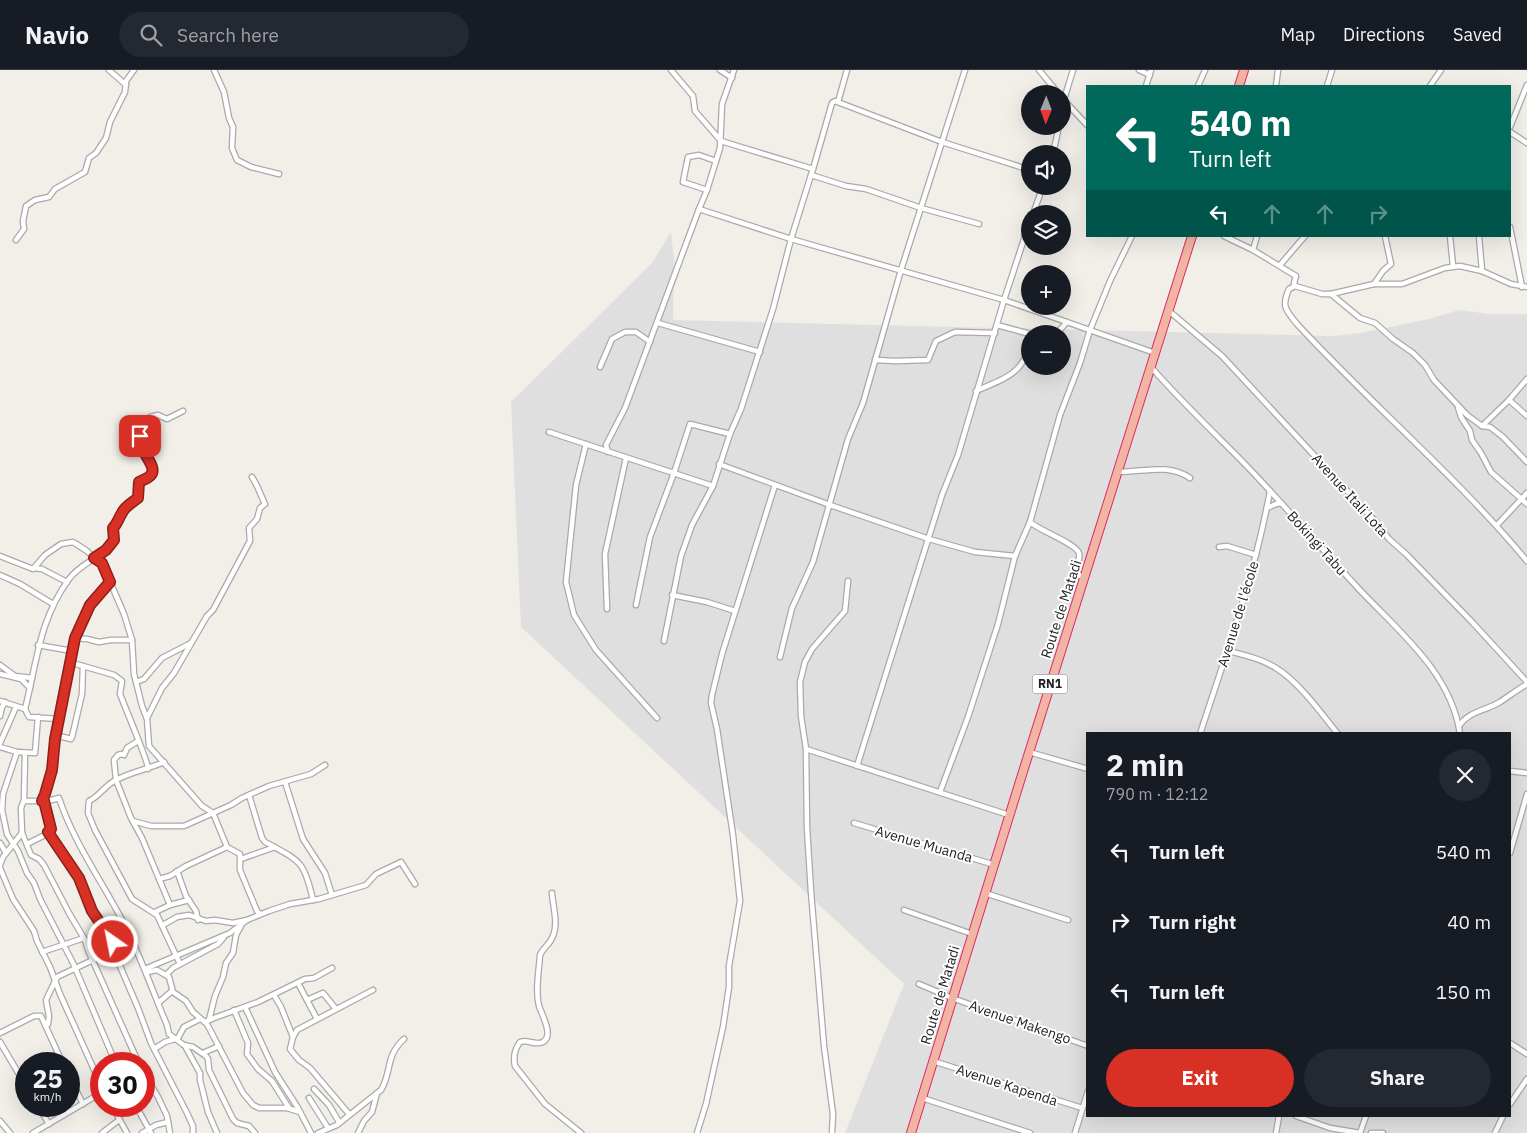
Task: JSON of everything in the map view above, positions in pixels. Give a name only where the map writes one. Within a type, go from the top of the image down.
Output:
[{"type":"highway","points":[[1239,85],[1244,70]]},
{"type":"highway","name":"Route de Matadi","points":[[911,1133],[1009,815],[1119,472],[1192,237]]},
{"type":"street","points":[[109,70],[126,85]]},
{"type":"street","points":[[16,240],[24,230],[22,221],[26,206],[35,200],[48,197],[53,190],[85,172],[89,158],[96,153],[106,138],[110,122],[125,92],[129,75],[134,70]]},
{"type":"street","points":[[214,70],[224,92],[233,128],[232,148],[237,160],[251,167],[278,174]]},
{"type":"street","points":[[671,70],[692,96],[695,110],[721,141],[813,169]]},
{"type":"street","points":[[720,70],[732,78]]},
{"type":"street","points":[[608,452],[606,445],[626,408],[698,209],[707,190],[721,141],[722,104],[734,70]]},
{"type":"street","points":[[838,102],[847,70]]},
{"type":"street","points":[[780,657],[792,608],[813,562],[848,439],[864,403],[902,270],[965,70]]},
{"type":"street","points":[[1039,70],[1052,85]]},
{"type":"street","points":[[1068,85],[1073,70]]},
{"type":"street","points":[[1139,70],[1150,72],[1146,85]]},
{"type":"street","points":[[1198,85],[1205,70]]},
{"type":"street","points":[[1276,85],[1278,70]]},
{"type":"street","points":[[1326,85],[1332,70]]},
{"type":"street","points":[[1431,85],[1441,70]]},
{"type":"street","points":[[1511,125],[1527,85]]},
{"type":"street","points":[[664,641],[672,595],[686,542],[692,525],[713,486],[719,464],[760,352],[791,239],[832,103],[835,100],[942,142],[1021,167]]},
{"type":"street","points":[[1071,107],[1086,124]]},
{"type":"street","points":[[1511,133],[1527,143]]},
{"type":"street","points":[[707,190],[683,182],[688,157],[699,155],[716,161]]},
{"type":"street","points":[[811,175],[846,186],[866,189],[921,208],[979,224]]},
{"type":"street","points":[[698,209],[791,239],[1004,300],[1155,353]]},
{"type":"street","points":[[1295,286],[1322,294],[1331,294],[1374,284],[1402,284],[1434,271],[1460,266],[1482,271],[1511,284],[1524,287],[1511,234]]},
{"type":"street","points":[[940,792],[968,717],[998,624],[1015,556],[1030,522],[1060,415],[1080,363],[1090,330],[1110,281],[1132,237]]},
{"type":"street","points":[[1226,237],[1280,265],[1296,276],[1295,286]]},
{"type":"street","points":[[1253,250],[1257,237]]},
{"type":"street","points":[[1280,265],[1304,237]]},
{"type":"street","points":[[1374,284],[1383,271],[1391,264],[1385,237]]},
{"type":"street","points":[[1450,237],[1453,266]]},
{"type":"street","points":[[1479,237],[1482,271]]},
{"type":"street","points":[[857,766],[942,495],[958,455],[1021,248]]},
{"type":"street","points":[[1295,286],[1289,290],[1284,304],[1297,324],[1407,436],[1456,482],[1497,525],[1527,561]]},
{"type":"street","points":[[1331,294],[1360,318],[1375,323],[1413,353],[1458,406],[1482,426],[1490,427],[1503,437],[1527,462]]},
{"type":"street","name":"Avenue Itali Lota","points":[[1169,311],[1222,356],[1389,538],[1473,623],[1527,683]]},
{"type":"street","points":[[1064,325],[1067,322]]},
{"type":"street","points":[[658,323],[760,352]]},
{"type":"street","points":[[997,325],[1021,332]]},
{"type":"street","points":[[600,367],[612,339],[626,332],[636,332],[650,342]]},
{"type":"street","points":[[875,360],[896,362],[928,360],[936,341],[955,332],[995,332]]},
{"type":"street","points":[[976,392],[1007,376],[1018,369],[1021,364]]},
{"type":"street","name":"Bokingi Tabu","points":[[1151,367],[1188,408],[1223,441],[1414,646],[1443,685],[1460,732]]},
{"type":"street","points":[[1482,426],[1509,400],[1527,379]]},
{"type":"street","points":[[1509,400],[1527,416]]},
{"type":"street","points":[[1458,406],[1461,417],[1470,431],[1472,440],[1491,472],[1527,504]]},
{"type":"street","points":[[59,719],[29,717],[25,709],[38,645],[53,604],[67,582],[82,565],[106,550],[114,540],[113,528],[118,522],[121,513],[138,498],[139,482],[152,473],[151,462],[139,443],[140,436],[147,426],[150,417],[155,415],[168,419],[183,411]]},
{"type":"street","points":[[636,605],[650,537],[674,474],[690,424],[730,434]]},
{"type":"street","points":[[549,432],[713,486]]},
{"type":"street","points":[[600,449],[608,443]]},
{"type":"street","points":[[586,444],[576,485],[566,582],[574,615],[596,650],[657,718]]},
{"type":"street","points":[[607,609],[605,554],[626,458]]},
{"type":"street","points":[[719,464],[929,539],[975,552],[1015,556]]},
{"type":"street","points":[[1119,472],[1165,469],[1181,472],[1190,478]]},
{"type":"street","points":[[147,719],[162,688],[174,673],[213,610],[250,541],[249,528],[258,517],[260,508],[264,505],[259,493],[259,486],[252,477]]},
{"type":"street","points":[[697,1133],[706,1104],[723,1028],[729,987],[729,966],[740,901],[732,825],[717,729],[711,704],[722,654],[775,485]]},
{"type":"street","name":"Avenue de l'école","points":[[1201,732],[1228,651],[1256,555],[1270,491]]},
{"type":"street","points":[[1497,525],[1527,493]]},
{"type":"street","points":[[1267,508],[1281,503]]},
{"type":"street","points":[[1030,522],[1036,528],[1070,544],[1077,551],[1080,557],[1076,572],[1084,579]]},
{"type":"street","points":[[34,568],[45,555],[61,544],[73,542],[87,550],[102,563],[124,614],[132,640],[136,682],[147,719],[149,746],[202,806],[213,813],[227,848],[240,854],[240,870],[256,910],[260,914]]},
{"type":"street","points":[[1219,547],[1227,546],[1256,555]]},
{"type":"street","points":[[0,556],[23,566],[42,569],[67,582]]},
{"type":"street","points":[[0,575],[20,584],[53,604]]},
{"type":"street","points":[[27,844],[51,829],[43,801],[52,770],[69,662],[75,638],[90,605],[110,582]]},
{"type":"street","points":[[832,1133],[833,1114],[824,1046],[811,892],[806,749],[800,699],[800,677],[812,649],[845,611],[848,582]]},
{"type":"street","points":[[672,595],[707,602],[735,611]]},
{"type":"street","points":[[75,638],[87,638],[99,642],[132,640]]},
{"type":"street","points":[[136,682],[144,679],[162,658],[188,646],[192,642]]},
{"type":"street","points":[[38,645],[72,651]]},
{"type":"street","points":[[1228,651],[1261,660],[1282,672],[1298,686],[1336,732]]},
{"type":"street","points":[[69,662],[114,675],[122,681],[120,694],[149,764],[148,769]]},
{"type":"street","points":[[0,665],[15,676],[32,678]]},
{"type":"street","points":[[56,735],[71,739],[72,737],[82,694],[83,666]]},
{"type":"street","points":[[0,674],[21,679],[30,688]]},
{"type":"street","points":[[1459,726],[1475,712],[1493,706],[1527,683]]},
{"type":"street","points":[[0,716],[3,701],[25,709]]},
{"type":"street","points":[[0,743],[16,707]]},
{"type":"street","points":[[0,748],[25,753],[36,752],[38,717]]},
{"type":"street","points":[[138,741],[127,748],[124,755],[118,755],[114,760],[116,780],[170,905]]},
{"type":"street","points":[[806,749],[1009,815]]},
{"type":"street","points":[[17,752],[9,772],[2,801],[7,834],[34,883],[75,969],[111,1052]]},
{"type":"street","points":[[1029,752],[1086,768]]},
{"type":"street","points":[[25,753],[24,801],[21,808],[22,833],[30,855],[39,859],[44,865],[84,938],[134,1052]]},
{"type":"street","points":[[164,762],[109,784],[100,795],[89,801],[88,812],[95,830],[132,899],[154,912],[163,925],[180,964]]},
{"type":"street","points":[[133,821],[151,826],[182,826],[249,795],[311,774],[325,765]]},
{"type":"street","points":[[1511,771],[1527,773]]},
{"type":"street","points":[[285,782],[303,839],[325,873],[332,895]]},
{"type":"street","points":[[249,795],[262,838],[298,860],[308,877],[313,900]]},
{"type":"street","points":[[1511,850],[1527,797]]},
{"type":"street","points":[[24,801],[43,801],[59,798],[68,822],[122,921],[146,971],[169,1034],[184,1045],[200,1073],[208,1112],[217,1133]]},
{"type":"street","name":"Avenue Muanda","points":[[854,823],[995,865]]},
{"type":"street","points":[[48,832],[80,880],[92,911],[112,941],[154,1048],[193,1126],[193,1133]]},
{"type":"street","points":[[22,833],[6,853],[0,867],[13,899],[34,931],[90,1060]]},
{"type":"street","points":[[0,843],[6,853]]},
{"type":"street","points":[[241,859],[275,847]]},
{"type":"street","points":[[159,879],[170,876],[227,848]]},
{"type":"street","points":[[146,971],[226,934],[260,914],[281,906],[313,900],[366,885],[376,874],[401,862],[415,884]]},
{"type":"street","points":[[177,871],[189,900],[196,911],[198,920]]},
{"type":"street","points":[[552,893],[555,932],[549,943],[542,949],[540,955],[537,996],[546,1024],[547,1037],[541,1043],[520,1042],[513,1060],[515,1066],[545,1104],[581,1133]]},
{"type":"street","points":[[985,893],[1068,920]]},
{"type":"street","points":[[154,912],[189,900]]},
{"type":"street","points":[[904,910],[972,934]]},
{"type":"street","points":[[163,925],[181,916],[191,915],[198,920],[206,921],[215,920],[233,923],[248,920]]},
{"type":"street","points":[[243,924],[236,935],[234,952],[226,963],[223,977],[214,996],[207,1021],[243,1093],[253,1105],[259,1108],[289,1108],[300,1112]]},
{"type":"street","points":[[166,975],[168,971],[218,944],[226,934]]},
{"type":"street","points":[[42,952],[84,938]]},
{"type":"street","points":[[46,1026],[49,1016],[46,1000],[54,980],[61,974],[114,950]]},
{"type":"street","points":[[146,971],[154,970],[166,975],[170,979],[172,990],[186,1001],[200,1019],[207,1021],[274,995],[332,968]]},
{"type":"street","points":[[298,983],[317,1019]]},
{"type":"street","name":"Avenue Makengo","points":[[919,984],[952,998],[1086,1045]]},
{"type":"street","points":[[158,1004],[172,990]]},
{"type":"street","points":[[349,1114],[310,1068],[292,1051],[290,1046],[297,1030],[373,990]]},
{"type":"street","points":[[307,1000],[323,993],[336,1009]]},
{"type":"street","points":[[274,995],[293,1037]]},
{"type":"street","points":[[245,1007],[276,1072],[311,1133]]},
{"type":"street","points":[[234,1010],[248,1043],[247,1054],[258,1069],[272,1081],[289,1108]]},
{"type":"street","points":[[0,1032],[36,1015],[41,1016],[58,1052]]},
{"type":"street","points":[[154,1048],[176,1039],[184,1027],[200,1019]]},
{"type":"street","points":[[318,1133],[339,1122],[382,1088],[388,1064],[395,1048],[404,1039]]},
{"type":"street","points":[[0,1042],[15,1067]]},
{"type":"street","points":[[1511,1044],[1527,1054]]},
{"type":"street","points":[[184,1045],[193,1047],[203,1053],[208,1059],[210,1070],[233,1120],[249,1126],[255,1133]]},
{"type":"street","points":[[203,1053],[219,1046]]},
{"type":"street","name":"Avenue Kapenda","points":[[933,1061],[1082,1108]]},
{"type":"street","points":[[1511,1103],[1527,1079]]},
{"type":"street","points":[[314,1089],[329,1105],[339,1122]]},
{"type":"street","points":[[155,1090],[168,1122],[170,1133]]},
{"type":"street","points":[[358,1133],[364,1120],[372,1112],[377,1093]]},
{"type":"street","points":[[1075,1133],[1086,1097]]},
{"type":"street","points":[[80,1098],[83,1104]]},
{"type":"street","points":[[309,1098],[328,1128]]},
{"type":"street","points":[[922,1098],[1030,1133]]},
{"type":"street","points":[[33,1133],[90,1100]]},
{"type":"street","points":[[45,1117],[49,1124]]},
{"type":"street","points":[[118,1117],[127,1133]]},
{"type":"street","points":[[142,1117],[149,1131]]},
{"type":"street","points":[[1276,1133],[1279,1117]]},
{"type":"street","points":[[1299,1117],[1330,1128],[1360,1133],[1366,1117]]},
{"type":"street","points":[[1495,1133],[1503,1117]]},
{"type":"street","points":[[102,1133],[119,1120]]},
{"type":"street","points":[[0,1121],[10,1133]]},
{"type":"street","points":[[142,1133],[168,1122]]},
{"type":"street","points":[[42,1128],[45,1133]]},
{"type":"street","points":[[1371,1133],[1383,1133]]},
{"type":"shaded area","points":[[671,232],[674,259],[673,320],[1021,328],[1021,375],[1071,375],[1071,330],[1332,336],[1361,333],[1429,319],[1459,310],[1490,314],[1527,314],[1527,1133],[845,1133],[904,984],[521,627],[511,402],[652,263]]},
{"type":"route","points":[[113,942],[92,911],[80,880],[71,864],[54,843],[48,832],[51,829],[44,801],[42,801],[52,770],[55,739],[75,638],[90,605],[110,582],[102,563],[94,558],[109,548],[115,537],[113,528],[118,524],[121,513],[138,498],[139,482],[152,473],[151,462],[140,447],[140,436]]}]
